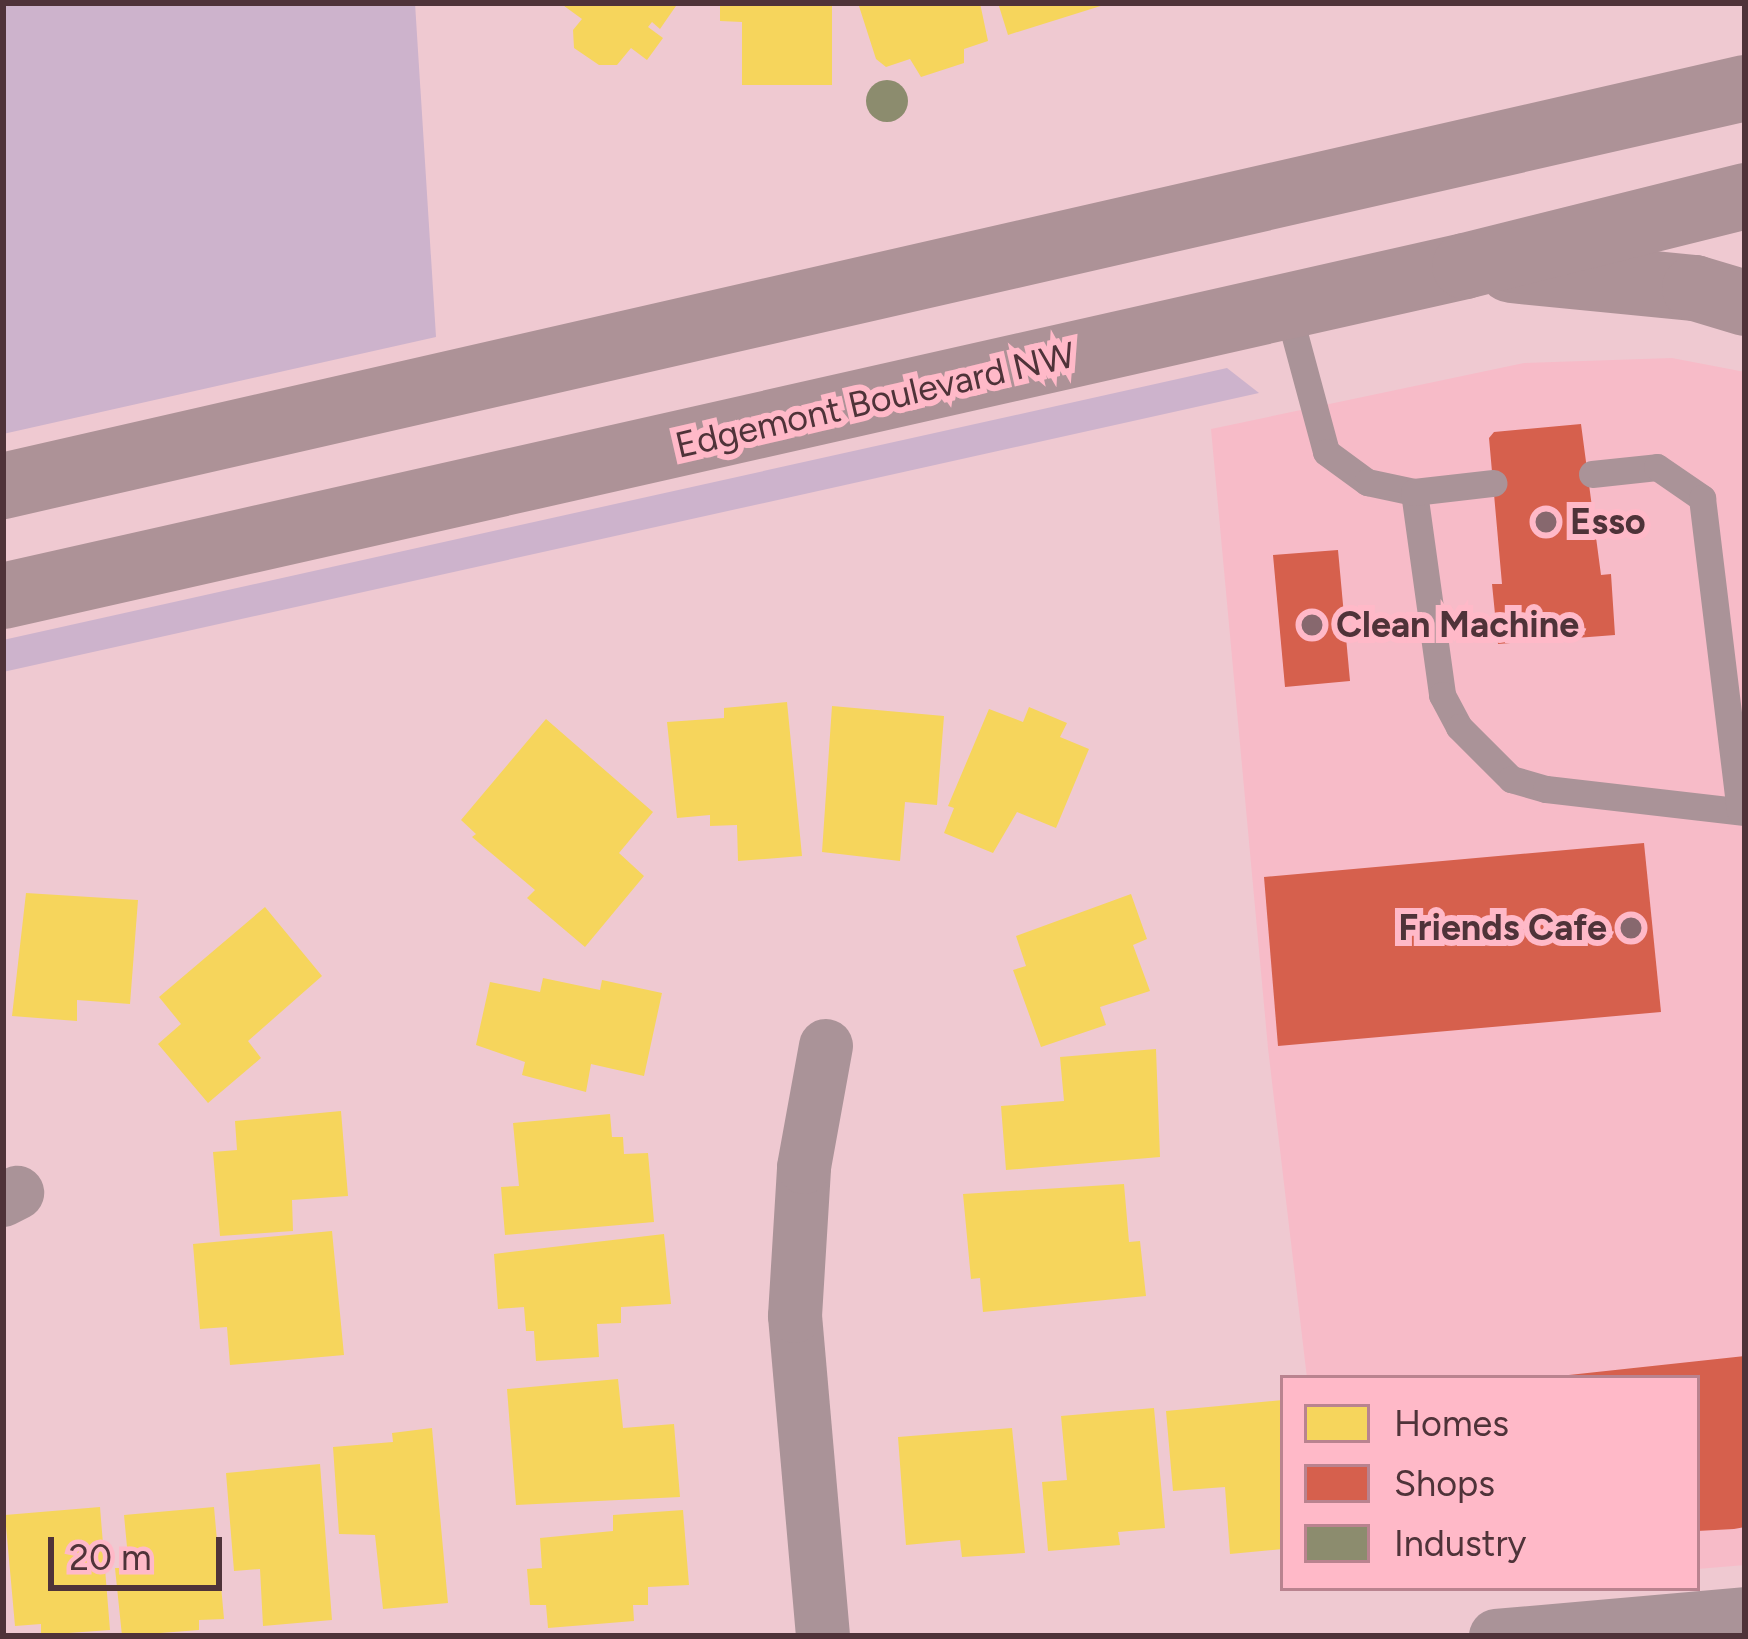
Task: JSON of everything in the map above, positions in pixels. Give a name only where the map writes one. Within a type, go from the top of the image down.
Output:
[{"type":"main road","points":[[3,486],[1745,88]]},
{"type":"main road","name":"Edgemont Boulevard NW","points":[[3,596],[1287,307],[1745,196]]},
{"type":"main road","points":[[1465,266],[1695,288],[1745,303]]},
{"type":"street","points":[[823,1636],[795,1316],[804,1167],[826,1046]]},
{"type":"street","points":[[1496,1636],[1745,1614]]},
{"type":"lane","points":[[1287,307],[1326,452],[1367,482],[1414,492],[1493,483]]},
{"type":"lane","points":[[1414,492],[1442,695],[1459,728],[1484,753],[1511,779],[1546,788],[1742,812],[1702,498],[1657,466],[1592,474]]},
{"type":"shaded area","points":[[3,3],[415,3],[436,337],[3,434]]},
{"type":"shaded area","points":[[1672,358],[1745,372],[1745,1565],[1700,1569],[1700,1375],[1307,1375],[1268,1048],[1211,429],[1524,363]]},
{"type":"shaded area","points":[[1227,368],[1259,393],[3,672],[3,640]]},
{"type":"building: Homes","points":[[560,3],[678,3],[660,29],[652,22],[648,27],[663,38],[647,60],[631,48],[617,65],[599,65],[574,48],[573,30],[582,19]]},
{"type":"building: Homes","points":[[720,3],[832,3],[832,85],[742,85],[742,22],[720,21]]},
{"type":"building: Homes","points":[[858,3],[980,3],[988,41],[964,49],[964,63],[921,77],[910,59],[886,67],[876,59]]},
{"type":"building: Homes","points":[[998,3],[1107,3],[1107,4],[1008,35]]},
{"type":"building: Homes","points":[[787,702],[802,856],[738,861],[737,825],[710,826],[710,815],[677,818],[667,722],[724,718],[724,708]]},
{"type":"building: Homes","points":[[832,706],[944,716],[937,805],[905,802],[900,861],[822,852]]},
{"type":"building: Homes","points":[[1029,707],[1067,723],[1060,737],[1089,749],[1056,828],[1017,812],[993,853],[944,833],[954,808],[948,806],[989,709],[1023,722]]},
{"type":"building: Homes","points":[[546,719],[653,812],[619,853],[644,876],[585,947],[527,898],[535,890],[472,837],[476,834],[461,820]]},
{"type":"building: Homes","points":[[26,893],[138,900],[130,1004],[77,1000],[77,1021],[12,1016]]},
{"type":"building: Homes","points":[[1131,894],[1147,939],[1133,945],[1150,991],[1100,1007],[1106,1025],[1041,1047],[1013,970],[1026,966],[1016,936]]},
{"type":"building: Homes","points":[[265,907],[322,976],[248,1041],[261,1058],[208,1103],[158,1044],[181,1024],[159,997]]},
{"type":"building: Homes","points":[[543,978],[600,990],[602,980],[662,993],[644,1076],[591,1064],[586,1092],[522,1075],[525,1062],[476,1045],[490,982],[540,992]]},
{"type":"building: Homes","points":[[1156,1049],[1160,1157],[1006,1170],[1001,1106],[1064,1101],[1060,1057]]},
{"type":"building: Homes","points":[[341,1111],[348,1196],[292,1200],[293,1231],[220,1236],[213,1152],[237,1150],[235,1121]]},
{"type":"building: Homes","points":[[610,1114],[612,1137],[623,1137],[624,1154],[648,1153],[654,1222],[505,1235],[501,1187],[519,1186],[513,1123]]},
{"type":"building: Homes","points":[[1124,1184],[1129,1242],[1140,1241],[1146,1296],[983,1312],[980,1278],[971,1279],[963,1194]]},
{"type":"building: Homes","points":[[332,1231],[344,1355],[230,1365],[227,1327],[200,1329],[193,1244]]},
{"type":"building: Homes","points":[[664,1234],[671,1304],[621,1307],[621,1323],[597,1324],[599,1357],[536,1361],[534,1331],[526,1331],[524,1307],[498,1309],[494,1254]]},
{"type":"building: Homes","points":[[618,1379],[623,1428],[674,1424],[680,1497],[516,1505],[507,1389]]},
{"type":"building: Homes","points":[[1280,1400],[1280,1549],[1230,1554],[1225,1487],[1173,1491],[1166,1411]]},
{"type":"building: Homes","points":[[1154,1408],[1165,1528],[1118,1532],[1120,1545],[1048,1551],[1042,1482],[1067,1480],[1061,1416]]},
{"type":"building: Homes","points":[[432,1428],[448,1603],[383,1609],[375,1535],[339,1534],[333,1447],[393,1442],[392,1433]]},
{"type":"building: Homes","points":[[1012,1428],[1025,1553],[962,1557],[960,1540],[906,1545],[898,1437]]},
{"type":"building: Homes","points":[[320,1464],[332,1620],[263,1626],[260,1569],[234,1571],[226,1473]]},
{"type":"building: Homes","points":[[100,1507],[110,1630],[41,1635],[41,1624],[15,1626],[5,1515]]},
{"type":"building: Homes","points":[[214,1507],[224,1619],[199,1620],[199,1630],[122,1636],[115,1568],[129,1568],[124,1515]]},
{"type":"building: Homes","points":[[683,1510],[689,1585],[648,1587],[648,1605],[633,1605],[634,1621],[548,1628],[546,1605],[530,1605],[527,1569],[542,1568],[540,1538],[613,1531],[613,1515]]},
{"type":"building: Shops","name":"Esso","points":[[1581,424],[1601,575],[1611,574],[1615,635],[1498,644],[1492,584],[1502,584],[1489,438],[1494,432]]},
{"type":"building: Shops","name":"Clean Machine","points":[[1338,550],[1350,681],[1285,687],[1273,555]]},
{"type":"building: Shops","points":[[1644,843],[1661,1012],[1278,1046],[1264,877]]},
{"type":"building: Shops","points":[[1745,1356],[1745,1527],[1700,1531],[1700,1375],[1569,1375]]},
{"type":"building: Industry","points":[[887,80],[902,86],[908,101],[902,116],[887,122],[872,116],[866,101],[872,86]]},
{"type":"place","name":"Esso","points":[[1546,522]]},
{"type":"place","name":"Clean Machine","points":[[1312,625]]},
{"type":"place","name":"Friends Cafe","points":[[1631,928]]}]
